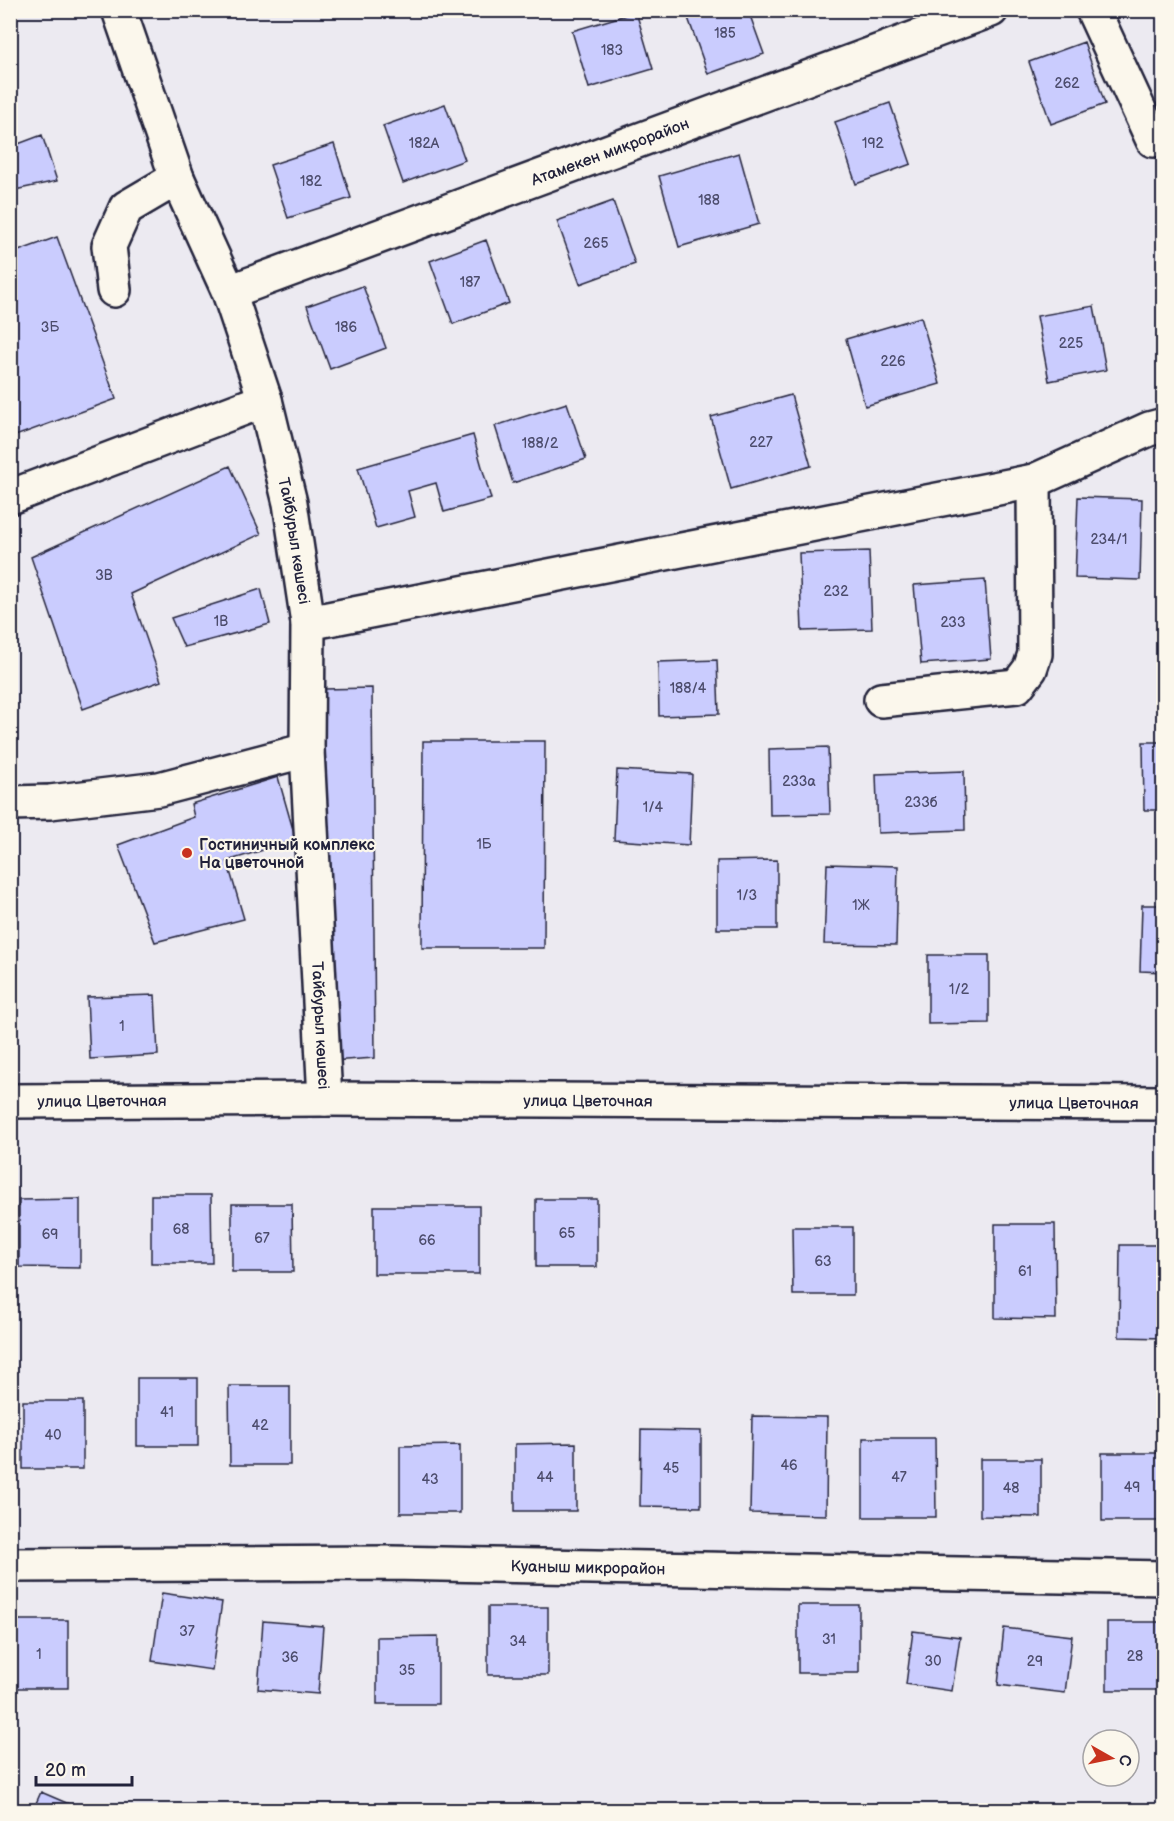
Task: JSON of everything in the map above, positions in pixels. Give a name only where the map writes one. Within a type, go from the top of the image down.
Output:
[{"type":"street","name":"Тайбурыл көшесі","points":[[119,10],[177,178],[229,292],[265,400],[290,503],[308,623],[307,750],[325,1099]]},
{"type":"street","name":"Атамекен микрорайон","points":[[229,292],[991,10]]},
{"type":"street","points":[[1093,10],[1153,140]]},
{"type":"street","points":[[114,290],[109,246],[126,208],[177,178]]},
{"type":"street","points":[[10,497],[265,400]]},
{"type":"street","points":[[308,623],[1034,481],[1149,429],[1164,425]]},
{"type":"street","points":[[881,699],[1017,686],[1030,669],[1035,654],[1034,481]]},
{"type":"street","points":[[10,803],[50,802],[159,789],[307,750]]},
{"type":"street","name":"улица Цветочная","points":[[10,1101],[325,1099],[1164,1103]]},
{"type":"street","name":"Куаныш микрорайон","points":[[10,1565],[391,1563],[1164,1578]]},
{"type":"building","points":[[689,10],[748,10],[764,54],[708,74],[686,12]]},
{"type":"building","points":[[636,12],[653,69],[589,88],[572,31]]},
{"type":"building","points":[[1084,42],[1105,104],[1051,124],[1029,62]]},
{"type":"building","points":[[890,103],[911,164],[856,184],[835,122]]},
{"type":"building","points":[[445,104],[465,160],[403,183],[383,126]]},
{"type":"building","points":[[42,135],[57,181],[10,191],[10,147]]},
{"type":"building","points":[[334,144],[351,198],[288,218],[270,165]]},
{"type":"building","points":[[739,153],[759,224],[679,247],[659,176]]},
{"type":"building","points":[[613,201],[635,264],[580,284],[557,221]]},
{"type":"building","points":[[57,237],[116,399],[10,438],[10,254]]},
{"type":"building","points":[[486,240],[509,303],[453,324],[430,261]]},
{"type":"building","points":[[363,286],[386,348],[330,369],[307,306]]},
{"type":"building","points":[[1094,306],[1106,370],[1049,381],[1037,316]]},
{"type":"building","points":[[921,317],[940,384],[865,406],[846,339]]},
{"type":"building","points":[[791,395],[811,466],[731,489],[711,417]]},
{"type":"building","points":[[567,403],[586,459],[513,483],[495,426]]},
{"type":"building","points":[[473,435],[491,499],[444,512],[436,483],[408,491],[415,517],[376,528],[358,468]]},
{"type":"building","points":[[230,466],[261,534],[131,594],[161,681],[83,709],[31,557]]},
{"type":"building","points":[[1078,497],[1142,499],[1140,580],[1075,578]]},
{"type":"building","points":[[869,551],[872,629],[802,631],[799,553]]},
{"type":"building","points":[[985,580],[991,659],[921,664],[914,585]]},
{"type":"building","points":[[261,589],[270,624],[184,647],[171,618]]},
{"type":"building","points":[[717,660],[719,714],[659,716],[658,662]]},
{"type":"building","points":[[372,688],[375,1058],[331,1061],[324,689]]},
{"type":"building","points":[[423,741],[545,741],[544,948],[422,948]]},
{"type":"building","points":[[1143,742],[1164,742],[1164,810],[1144,810]]},
{"type":"building","points":[[828,747],[830,814],[770,815],[769,749]]},
{"type":"building","points":[[617,770],[692,774],[689,845],[614,840]]},
{"type":"building","points":[[964,771],[965,830],[878,833],[876,774]]},
{"type":"building","name":"Гостиничный комплекс На цветочной","points":[[278,777],[296,840],[227,861],[244,919],[155,942],[118,845],[194,817],[191,804]]},
{"type":"building","points":[[777,860],[777,929],[717,929],[717,861]]},
{"type":"building","points":[[827,864],[898,866],[896,945],[824,944]]},
{"type":"building","points":[[1142,905],[1164,905],[1164,972],[1140,971]]},
{"type":"building","points":[[928,955],[989,955],[989,1023],[928,1024]]},
{"type":"building","points":[[155,995],[158,1055],[90,1059],[87,997]]},
{"type":"building","points":[[151,1195],[211,1195],[212,1263],[151,1263]]},
{"type":"building","points":[[80,1199],[80,1268],[19,1267],[19,1200]]},
{"type":"building","points":[[536,1199],[597,1199],[597,1267],[536,1267]]},
{"type":"building","points":[[232,1204],[292,1204],[293,1272],[232,1272]]},
{"type":"building","points":[[374,1206],[479,1206],[479,1274],[374,1274]]},
{"type":"building","points":[[995,1224],[1055,1224],[1056,1319],[995,1318]]},
{"type":"building","points":[[792,1227],[853,1227],[853,1295],[793,1295]]},
{"type":"building","points":[[1120,1245],[1164,1245],[1164,1338],[1119,1337]]},
{"type":"building","points":[[137,1378],[198,1378],[198,1446],[137,1446]]},
{"type":"building","points":[[229,1386],[290,1386],[290,1465],[230,1465]]},
{"type":"building","points":[[23,1401],[83,1401],[83,1469],[23,1469]]},
{"type":"building","points":[[752,1416],[827,1417],[826,1515],[750,1513]]},
{"type":"building","points":[[641,1430],[701,1431],[701,1507],[640,1506]]},
{"type":"building","points":[[863,1438],[935,1438],[936,1517],[863,1517]]},
{"type":"building","points":[[576,1443],[576,1511],[515,1511],[515,1444]]},
{"type":"building","points":[[460,1445],[460,1513],[400,1513],[400,1446]]},
{"type":"building","points":[[1102,1453],[1162,1453],[1162,1521],[1102,1521]]},
{"type":"building","points":[[980,1459],[1041,1459],[1041,1517],[980,1516]]},
{"type":"building","points":[[162,1593],[222,1602],[212,1670],[152,1661]]},
{"type":"building","points":[[798,1605],[859,1605],[859,1673],[798,1673]]},
{"type":"building","points":[[488,1607],[548,1607],[548,1675],[488,1675]]},
{"type":"building","points":[[10,1620],[68,1620],[68,1688],[10,1688]]},
{"type":"building","points":[[263,1621],[323,1626],[318,1694],[258,1689]]},
{"type":"building","points":[[1107,1622],[1164,1622],[1164,1690],[1107,1690]]},
{"type":"building","points":[[1004,1628],[1072,1636],[1065,1693],[998,1685]]},
{"type":"building","points":[[913,1631],[960,1637],[952,1691],[906,1684]]},
{"type":"building","points":[[438,1636],[438,1704],[377,1704],[377,1637]]},
{"type":"building","points":[[41,1792],[83,1810],[33,1810]]},
{"type":"place","name":"Гостиничный комплекс На цветочной","points":[[187,853]]}]
